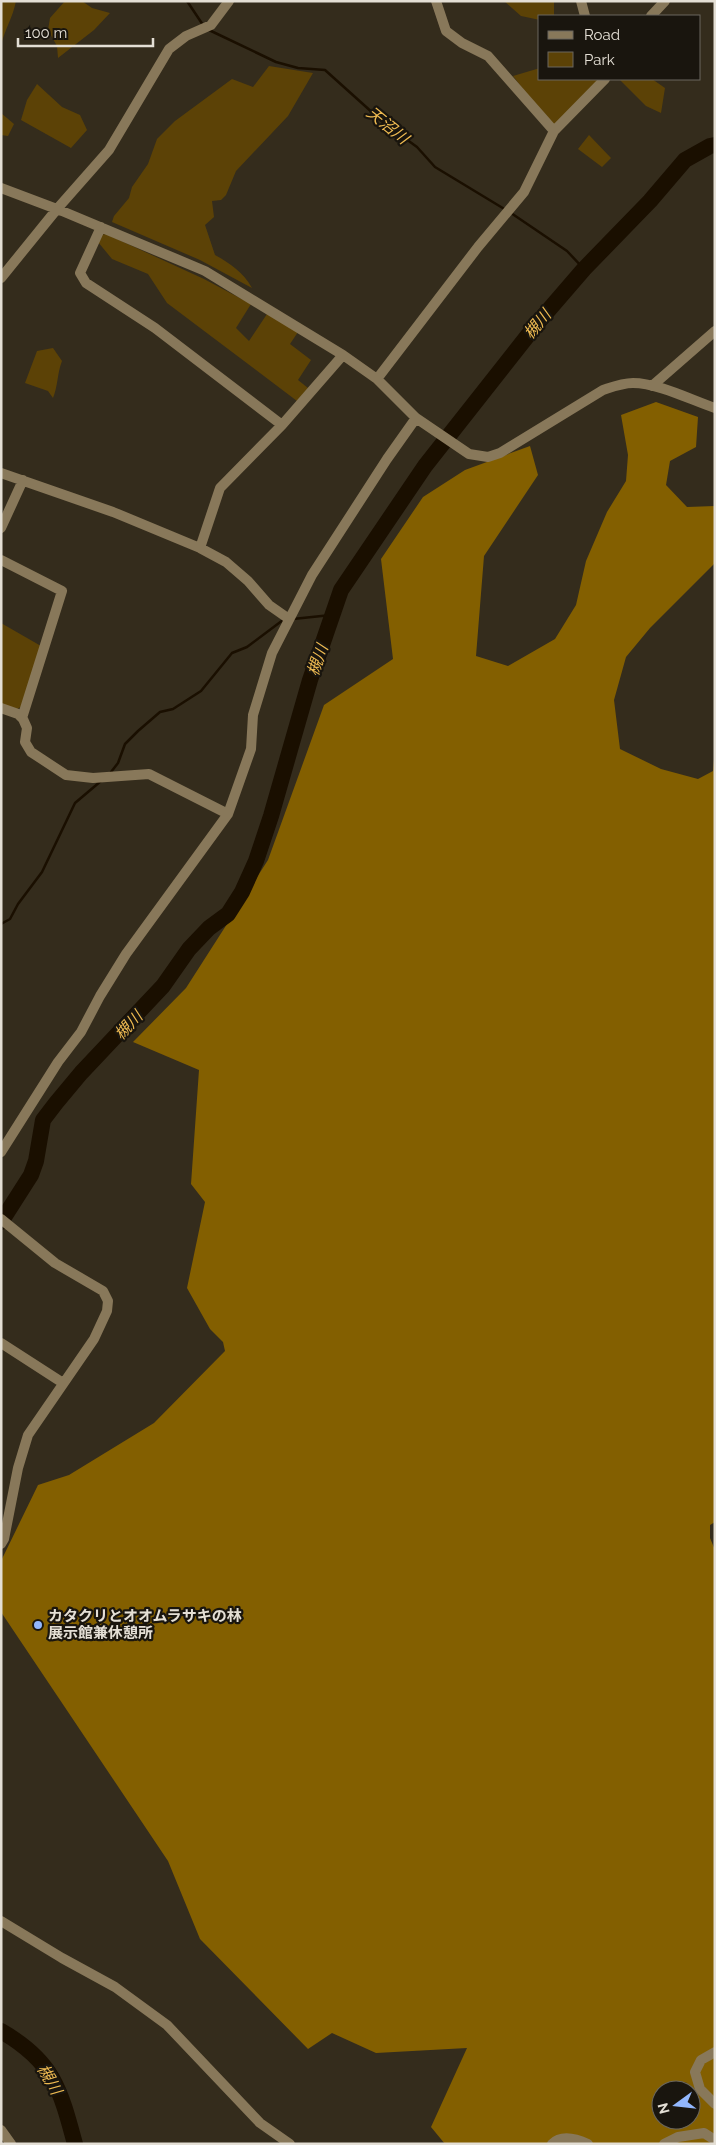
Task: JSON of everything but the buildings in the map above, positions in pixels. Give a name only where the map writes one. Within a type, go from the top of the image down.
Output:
[{"type":"street","points":[[1,278],[57,209],[109,150],[169,49],[186,36],[211,25],[229,1]]},
{"type":"street","points":[[436,1],[446,31],[462,43],[488,56],[554,131]]},
{"type":"street","points":[[581,1],[585,15]]},
{"type":"street","points":[[652,15],[665,1]]},
{"type":"street","points":[[377,378],[478,247],[524,192],[554,131],[604,80]]},
{"type":"street","points":[[1,188],[57,209],[205,271],[343,355],[377,378],[418,419],[467,452],[488,457],[500,452],[603,390],[633,383],[652,386],[715,408]]},
{"type":"street","points":[[101,227],[80,273],[86,283],[155,328],[282,424]]},
{"type":"street","points":[[652,386],[715,331]]},
{"type":"street","points":[[200,548],[220,488],[282,424],[343,355]]},
{"type":"street","points":[[1,1152],[58,1062],[81,1032],[126,954],[228,814],[251,750],[253,715],[272,653],[312,575],[387,459],[418,419]]},
{"type":"street","points":[[1,474],[113,512],[200,548],[226,562],[248,581],[269,605],[290,619]]},
{"type":"street","points":[[1,528],[23,480]]},
{"type":"street","points":[[1,560],[62,591],[22,718]]},
{"type":"street","points":[[1,708],[18,714],[22,718],[27,728],[25,742],[30,752],[66,775],[100,777],[149,774],[228,814]]},
{"type":"street","points":[[1,1219],[55,1262],[103,1291],[108,1302],[107,1311],[94,1339],[28,1436],[18,1468],[4,1539],[1,1544]]},
{"type":"street","points":[[1,1343],[63,1383]]},
{"type":"street","points":[[1,1921],[115,1987],[167,2025],[260,2123],[290,2144]]},
{"type":"street","points":[[715,2052],[701,2060],[695,2072],[700,2089],[715,2104]]},
{"type":"street","points":[[1,2130],[11,2144]]},
{"type":"street","points":[[664,2144],[678,2138],[704,2133],[715,2140]]},
{"type":"street","points":[[552,2144],[554,2141],[564,2138],[575,2138],[588,2144]]},
{"type":"green space","points":[[1,1],[16,1],[1,45]]},
{"type":"green space","points":[[65,1],[82,1],[92,8],[110,13],[94,30],[58,58],[57,46],[48,30],[50,18]]},
{"type":"green space","points":[[504,1],[554,1],[554,15],[538,15],[538,20],[521,16]]},
{"type":"green space","points":[[269,66],[313,73],[288,116],[236,171],[226,195],[221,200],[212,201],[214,217],[205,225],[215,255],[245,277],[252,288],[200,260],[112,222],[114,216],[129,198],[132,187],[148,164],[157,139],[175,121],[232,79],[253,87]]},
{"type":"green space","points":[[538,69],[538,80],[599,80],[555,124],[551,125],[513,76]]},
{"type":"green space","points":[[620,80],[653,80],[665,88],[661,113],[646,106]]},
{"type":"green space","points":[[37,84],[62,107],[80,115],[87,130],[71,148],[21,120],[27,100]]},
{"type":"green space","points":[[1,113],[14,124],[8,136],[1,135]]},
{"type":"green space","points":[[589,135],[611,158],[602,167],[578,149]]},
{"type":"green space","points":[[106,234],[204,279],[251,304],[236,328],[249,341],[267,314],[298,332],[290,344],[311,360],[298,380],[308,388],[297,401],[167,303],[148,274],[112,259],[98,242],[100,235]]},
{"type":"green space","points":[[53,348],[62,361],[53,398],[48,391],[25,383],[37,351]]},
{"type":"green space","points":[[1,623],[41,646],[22,706],[16,710],[1,705]]},
{"type":"shaded area","points":[[656,402],[698,417],[696,447],[670,461],[666,485],[687,507],[715,506],[715,563],[650,628],[626,657],[614,700],[620,749],[661,769],[698,779],[713,771],[715,749],[715,1522],[710,1525],[710,1538],[715,1550],[715,2144],[445,2144],[431,2127],[467,2048],[376,2053],[332,2033],[308,2049],[200,1939],[168,1861],[1,1612],[1,1561],[38,1485],[69,1475],[154,1423],[225,1351],[223,1342],[210,1329],[187,1288],[205,1202],[191,1184],[199,1070],[133,1042],[186,988],[268,860],[324,705],[393,659],[381,559],[423,497],[465,470],[530,446],[538,475],[484,556],[476,656],[508,666],[555,639],[576,605],[586,561],[607,512],[626,481],[628,455],[621,415]]},
{"type":"waterway","name":"天沼川","points":[[187,1],[203,25]]},
{"type":"waterway","name":"天沼川","points":[[209,30],[276,62],[298,68],[325,70],[384,123],[417,147],[435,167],[506,210]]},
{"type":"waterway","name":"槻川","points":[[1,1222],[31,1175],[36,1161],[43,1120],[81,1073],[163,986],[189,949],[209,928],[228,914],[242,892],[256,861],[271,816],[310,680],[341,590],[425,466],[540,320],[584,269],[650,201],[685,160],[715,145]]},
{"type":"waterway","name":"天沼川","points":[[511,213],[567,251],[584,269]]},
{"type":"waterway","points":[[293,619],[331,615]]},
{"type":"waterway","points":[[111,772],[118,763],[125,744],[138,731],[160,712],[173,709],[201,691],[232,653],[247,647],[283,620]]},
{"type":"waterway","points":[[1,924],[10,919],[18,904],[42,872],[75,803],[101,781]]},
{"type":"waterway","name":"槻川","points":[[1,2031],[32,2053],[52,2078],[59,2092],[75,2144]]},
{"type":"place","name":"カタクリとオオムラサキの林 展示館兼休憩所","points":[[38,1625]]}]
